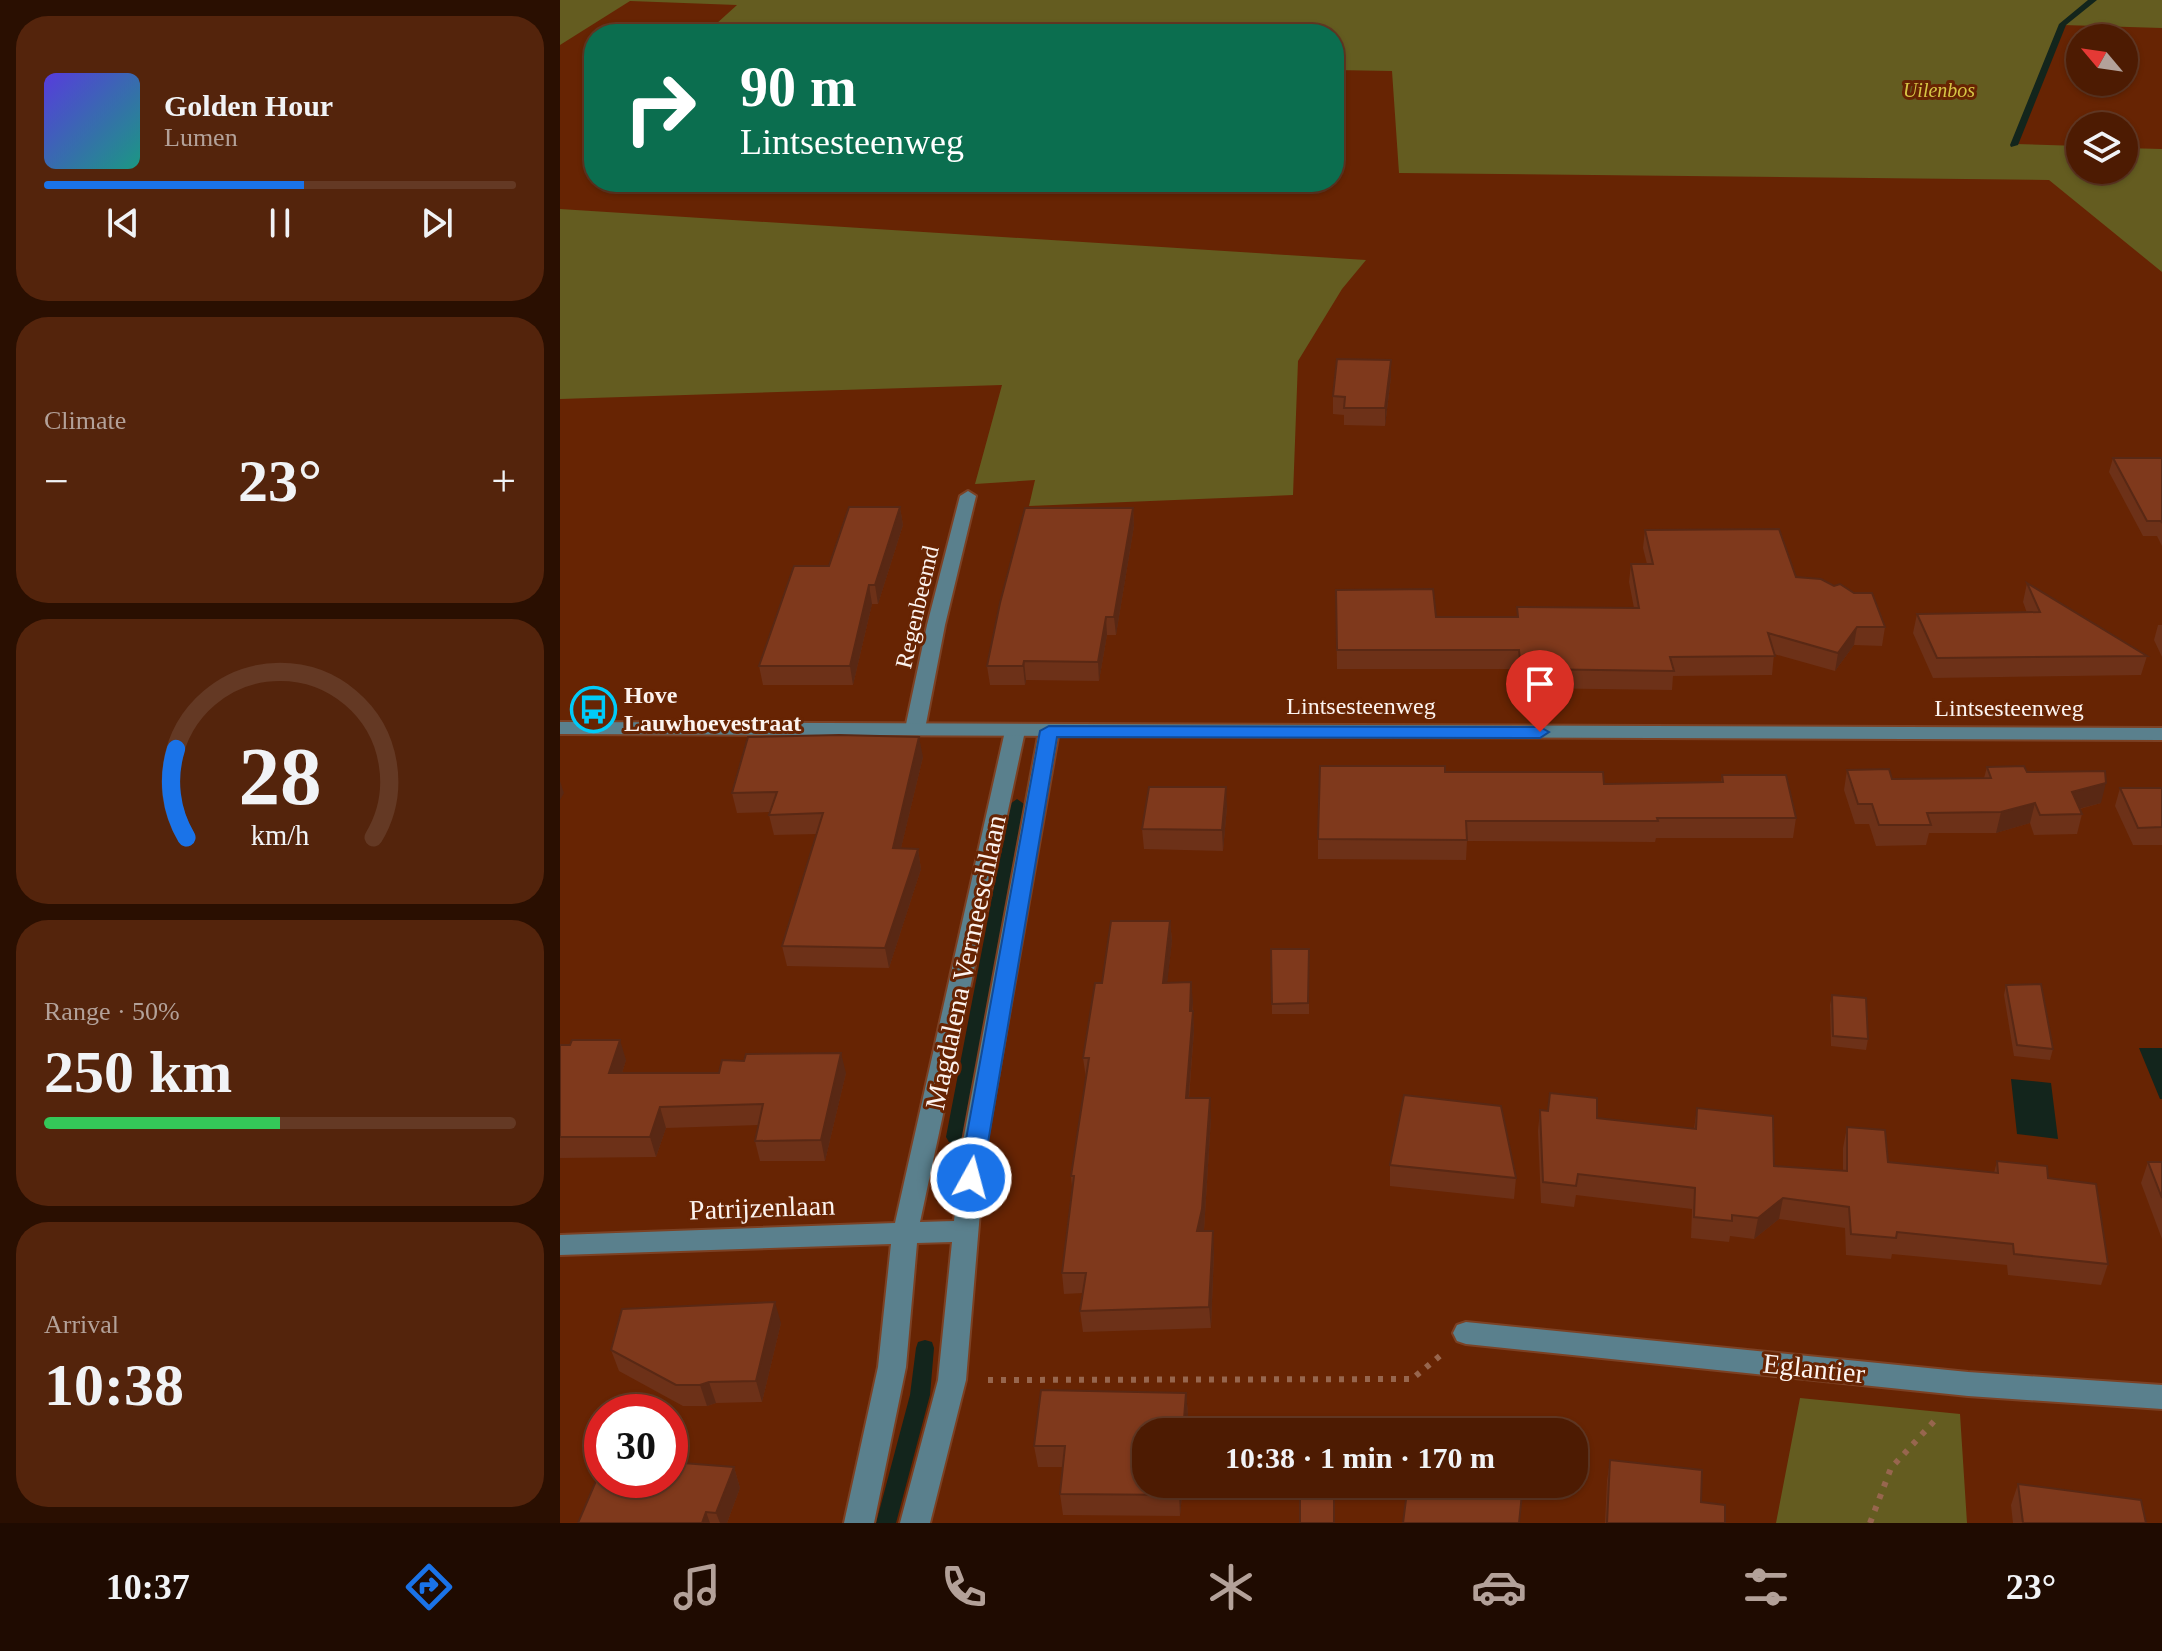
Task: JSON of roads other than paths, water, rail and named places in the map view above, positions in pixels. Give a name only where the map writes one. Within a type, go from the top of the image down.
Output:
[{"type":"street","name":"Regenbeemd","points":[[915,729],[936,625],[968,496]]},
{"type":"street","name":"Lintsesteenweg","points":[[560,728],[2162,734]]},
{"type":"street","name":"Magdalena Vermeeschlaan","points":[[859,1523],[892,1367],[905,1234],[1015,731]]},
{"type":"street","name":"Magdalena Vermeeschlaan","points":[[915,1523],[952,1380],[973,1152],[1049,731]]},
{"type":"street","name":"Patrijzenlaan","points":[[560,1245],[966,1231]]},
{"type":"street","name":"Eglantier","points":[[1466,1333],[1968,1384],[2162,1397]]},
{"type":"waterway","points":[[2014,145],[2063,24],[2093,0]]},
{"type":"waterway","points":[[955,1137],[1017,804]]},
{"type":"waterway","points":[[886,1523],[920,1395],[925,1348]]},
{"type":"place","name":"Hove Lauwhoevestraat","points":[[593,709]]},
{"type":"park label","name":"Uilenbos","points":[[1939,90]]}]
